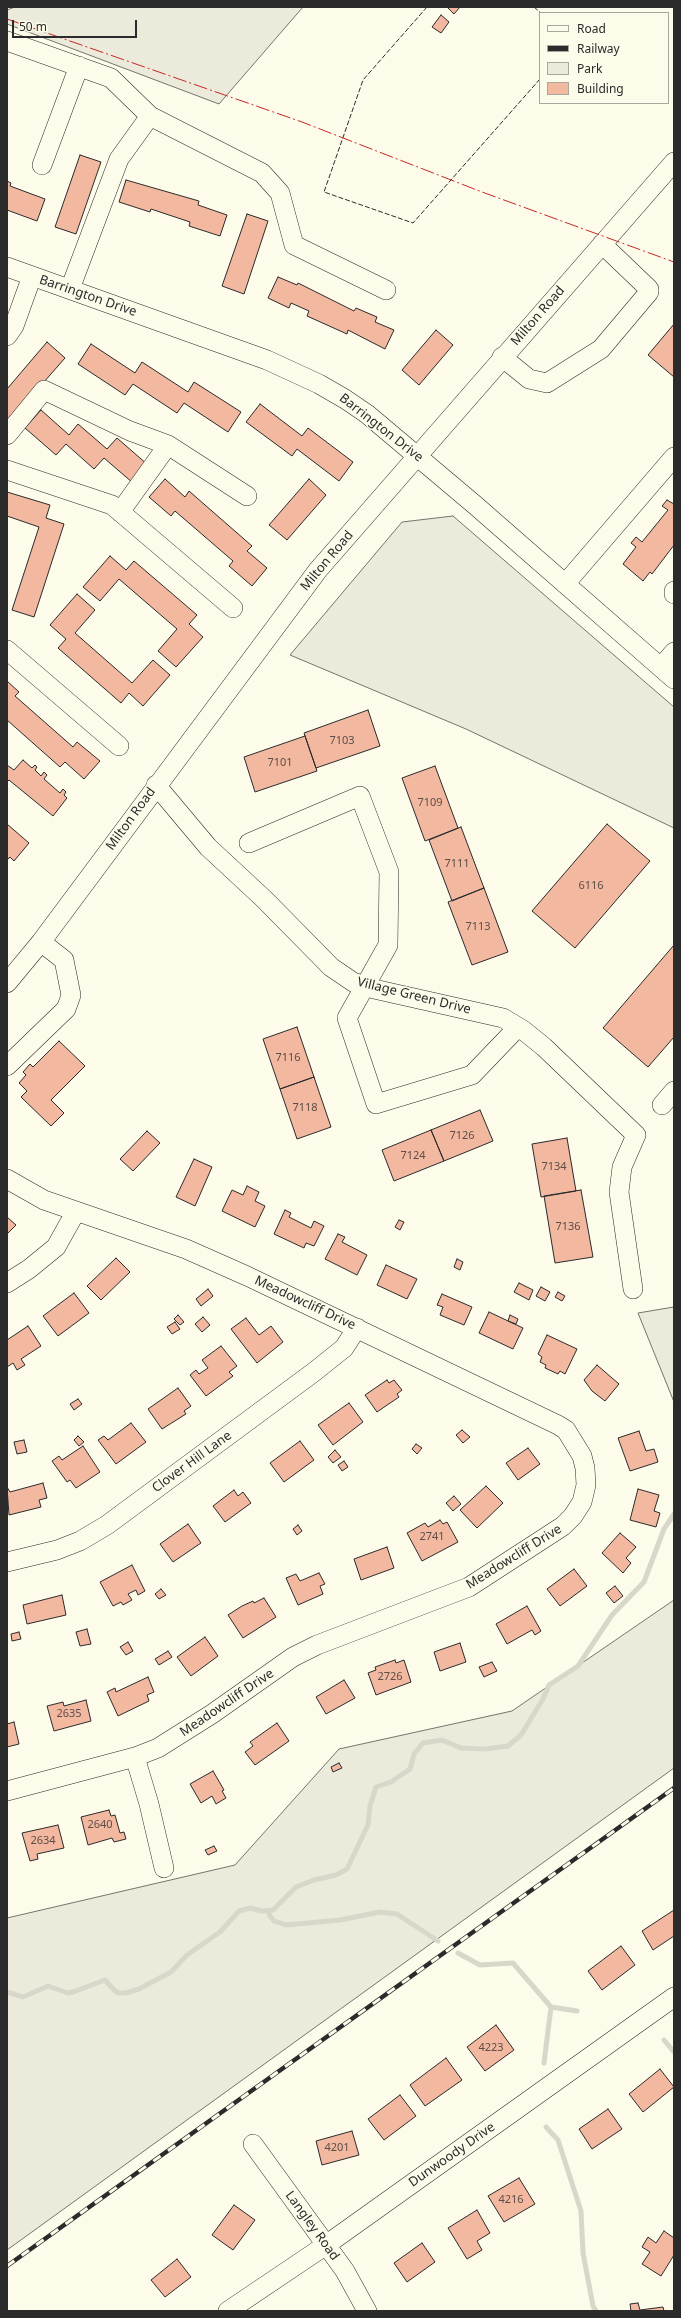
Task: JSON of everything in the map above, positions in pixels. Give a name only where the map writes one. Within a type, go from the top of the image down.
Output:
[{"type":"street","points":[[7,40],[111,78],[150,116],[262,173],[280,192],[294,245],[386,290]]},
{"type":"street","points":[[42,165],[79,66]]},
{"type":"street","points":[[70,289],[119,159],[150,116]]},
{"type":"street","name":"Milton Road","points":[[7,981],[41,942],[156,785],[318,570],[502,357],[602,244],[672,169]]},
{"type":"street","points":[[502,357],[529,379],[547,383],[601,349],[649,292],[649,289],[602,244]]},
{"type":"street","name":"Barrington Drive","points":[[7,267],[294,372],[345,398],[417,456],[667,673]]},
{"type":"street","points":[[7,336],[14,326],[32,276]]},
{"type":"street","points":[[7,435],[44,390],[130,431],[168,445],[247,496]]},
{"type":"street","points":[[120,512],[168,445]]},
{"type":"street","points":[[565,584],[674,457]]},
{"type":"street","points":[[7,470],[112,505],[233,608]]},
{"type":"street","points":[[7,650],[119,746]]},
{"type":"street","points":[[667,673],[674,652]]},
{"type":"street","name":"Village Green Drive","points":[[156,785],[208,847],[264,899],[331,967],[353,982],[363,986],[503,1018],[518,1027],[544,1047],[636,1135],[622,1167],[619,1192],[633,1289]]},
{"type":"street","points":[[249,843],[360,796],[389,872],[388,945],[363,986],[347,1018],[376,1104],[472,1075],[518,1027]]},
{"type":"street","points":[[7,1066],[66,1009],[70,1001],[71,995],[64,960],[41,942]]},
{"type":"street","name":"Meadowcliff Drive","points":[[7,1179],[44,1200],[75,1212],[186,1249],[523,1407],[566,1430],[582,1456],[585,1468],[586,1485],[582,1502],[573,1516],[563,1526],[469,1587],[316,1645],[269,1674],[171,1741],[135,1757],[7,1791]]},
{"type":"street","points":[[7,1283],[56,1247],[75,1212]]},
{"type":"street","name":"Clover Hill Lane","points":[[7,1562],[57,1550],[80,1541],[107,1525],[314,1372],[344,1348],[357,1328]]},
{"type":"street","points":[[135,1757],[149,1804],[164,1868]]},
{"type":"street","name":"Dunwoody Drive","points":[[228,2311],[326,2245],[674,1997]]},
{"type":"street","name":"Langley Road","points":[[253,2144],[345,2271],[367,2311]]},
{"type":"green space","points":[[15,7],[303,7],[219,104],[7,24],[7,10]]},
{"type":"green space","points":[[453,516],[674,707],[674,828],[466,729],[290,655],[402,522]]},
{"type":"green space","points":[[674,1307],[674,1402],[638,1313]]},
{"type":"green space","points":[[674,1600],[674,1768],[7,2250],[7,1918],[235,1865],[339,1749],[512,1711]]},
{"type":"building","points":[[447,7],[460,7],[454,14]]},
{"type":"building","points":[[441,15],[449,22],[441,33],[432,27]]},
{"type":"building","points":[[80,155],[101,162],[76,234],[55,227]]},
{"type":"building","points":[[126,180],[199,201],[198,205],[227,215],[220,236],[189,226],[190,222],[151,209],[150,212],[119,202]]},
{"type":"building","points":[[7,181],[11,183],[10,186],[45,199],[37,221],[7,210]]},
{"type":"building","points":[[247,214],[268,221],[244,294],[222,286]]},
{"type":"building","points":[[278,277],[297,285],[298,283],[354,311],[356,308],[377,317],[375,322],[394,330],[385,349],[348,330],[347,334],[307,316],[309,311],[291,303],[289,308],[268,298]]},
{"type":"building","points":[[674,324],[674,377],[648,355]]},
{"type":"building","points":[[436,330],[453,345],[419,385],[402,370]]},
{"type":"building","points":[[47,342],[65,358],[7,424],[7,389]]},
{"type":"building","points":[[91,344],[135,373],[142,362],[188,392],[194,382],[241,412],[228,432],[184,403],[177,413],[133,384],[125,395],[78,364]]},
{"type":"building","points":[[260,404],[302,436],[308,428],[353,462],[339,481],[297,449],[292,456],[246,422]]},
{"type":"building","points":[[41,410],[69,435],[78,424],[107,449],[117,438],[148,465],[133,483],[104,458],[94,469],[66,444],[56,455],[25,428]]},
{"type":"building","points":[[165,479],[185,497],[189,491],[252,546],[247,551],[267,568],[252,586],[229,566],[233,561],[175,511],[171,516],[149,497]]},
{"type":"building","points":[[309,479],[326,495],[287,540],[269,525]]},
{"type":"building","points":[[7,492],[50,505],[46,518],[64,524],[34,617],[12,610],[39,527],[7,516]]},
{"type":"building","points":[[667,500],[674,504],[674,545],[652,574],[650,572],[643,581],[623,564],[636,547],[631,543],[636,537],[642,542],[668,510],[662,506]]},
{"type":"building","points":[[110,556],[126,570],[134,561],[197,615],[189,624],[203,637],[176,667],[158,651],[177,629],[119,579],[100,601],[83,587]]},
{"type":"building","points":[[77,594],[95,610],[75,633],[132,683],[153,660],[170,675],[143,706],[129,693],[121,703],[58,648],[66,639],[50,625]]},
{"type":"building","points":[[7,681],[19,692],[15,696],[73,747],[77,742],[100,761],[84,779],[65,762],[60,767],[7,720]]},
{"type":"building","points":[[368,710],[380,746],[316,768],[304,733]]},
{"type":"building","points":[[305,736],[317,771],[255,792],[244,757]]},
{"type":"building","points":[[23,760],[32,768],[35,765],[37,767],[35,770],[41,776],[44,772],[47,775],[44,779],[60,793],[63,789],[66,792],[64,795],[67,798],[53,816],[9,780],[7,782],[7,765],[14,770]]},
{"type":"building","points":[[435,766],[458,828],[425,841],[402,778]]},
{"type":"building","points":[[7,824],[29,843],[14,861],[10,857],[7,860]]},
{"type":"building","points":[[607,824],[650,861],[575,948],[532,911]]},
{"type":"building","points":[[461,827],[484,888],[452,901],[429,840]]},
{"type":"building","points":[[484,888],[508,952],[472,965],[448,902]]},
{"type":"building","points":[[674,945],[674,1037],[648,1067],[603,1028]]},
{"type":"building","points":[[297,1027],[314,1077],[280,1089],[263,1039]]},
{"type":"building","points":[[59,1041],[85,1066],[51,1100],[64,1113],[51,1126],[21,1097],[27,1091],[19,1083],[26,1075],[23,1072],[30,1064],[33,1067]]},
{"type":"building","points":[[314,1077],[331,1127],[297,1139],[280,1089]]},
{"type":"building","points":[[480,1110],[493,1141],[444,1161],[431,1130]]},
{"type":"building","points":[[431,1130],[444,1161],[394,1181],[382,1150]]},
{"type":"building","points":[[147,1131],[160,1143],[133,1171],[120,1159]]},
{"type":"building","points":[[567,1138],[576,1191],[541,1197],[532,1144]]},
{"type":"building","points":[[194,1159],[212,1167],[195,1206],[176,1197]]},
{"type":"building","points":[[247,1186],[259,1192],[255,1201],[265,1206],[255,1227],[222,1211],[232,1190],[243,1195]]},
{"type":"building","points":[[581,1190],[593,1257],[555,1263],[544,1196]]},
{"type":"building","points":[[285,1210],[291,1213],[289,1217],[311,1228],[314,1221],[324,1226],[314,1246],[306,1243],[304,1248],[274,1234]]},
{"type":"building","points":[[7,1217],[16,1225],[7,1234]]},
{"type":"building","points":[[399,1220],[404,1222],[400,1230],[395,1227]]},
{"type":"building","points":[[338,1234],[345,1237],[342,1242],[367,1255],[357,1275],[325,1259]]},
{"type":"building","points":[[116,1258],[130,1272],[101,1300],[87,1286]]},
{"type":"building","points":[[457,1259],[463,1262],[460,1270],[454,1267]]},
{"type":"building","points":[[386,1265],[417,1279],[407,1299],[377,1285]]},
{"type":"building","points":[[519,1283],[533,1290],[529,1300],[514,1292]]},
{"type":"building","points":[[541,1287],[550,1292],[545,1301],[536,1296]]},
{"type":"building","points":[[208,1289],[213,1296],[201,1306],[196,1299]]},
{"type":"building","points":[[558,1292],[565,1296],[562,1301],[555,1297]]},
{"type":"building","points":[[74,1293],[89,1313],[58,1336],[43,1316]]},
{"type":"building","points":[[442,1294],[472,1307],[464,1325],[440,1315],[443,1307],[437,1305]]},
{"type":"building","points":[[489,1312],[523,1328],[513,1349],[479,1333]]},
{"type":"building","points":[[178,1315],[184,1322],[180,1325],[174,1319]]},
{"type":"building","points":[[510,1315],[518,1319],[516,1324],[508,1321]]},
{"type":"building","points":[[203,1317],[210,1325],[202,1332],[195,1324]]},
{"type":"building","points":[[246,1318],[259,1335],[271,1326],[283,1342],[257,1363],[231,1329]]},
{"type":"building","points":[[175,1322],[180,1329],[172,1334],[167,1327]]},
{"type":"building","points":[[28,1326],[41,1346],[21,1359],[25,1365],[17,1370],[13,1363],[7,1367],[7,1340]]},
{"type":"building","points":[[547,1335],[577,1349],[565,1374],[560,1371],[558,1374],[545,1368],[546,1365],[540,1362],[542,1357],[538,1354]]},
{"type":"building","points":[[221,1346],[237,1366],[229,1372],[233,1376],[206,1396],[190,1375],[196,1370],[199,1374],[208,1368],[202,1360]]},
{"type":"building","points":[[597,1365],[619,1384],[605,1401],[592,1391],[584,1380]]},
{"type":"building","points":[[387,1380],[389,1383],[394,1380],[402,1390],[397,1394],[399,1397],[377,1412],[365,1395]]},
{"type":"building","points":[[178,1388],[191,1406],[184,1411],[186,1414],[162,1429],[148,1409]]},
{"type":"building","points":[[78,1399],[82,1404],[74,1410],[70,1404]]},
{"type":"building","points":[[349,1403],[363,1422],[333,1445],[318,1425]]},
{"type":"building","points":[[131,1423],[146,1442],[116,1464],[98,1440],[104,1436],[108,1440]]},
{"type":"building","points":[[462,1430],[470,1437],[463,1443],[456,1435]]},
{"type":"building","points":[[639,1431],[646,1451],[654,1449],[658,1462],[630,1471],[618,1438]]},
{"type":"building","points":[[78,1436],[84,1442],[79,1446],[74,1440]]},
{"type":"building","points":[[24,1440],[27,1452],[17,1454],[14,1442]]},
{"type":"building","points":[[300,1441],[314,1460],[284,1482],[270,1463]]},
{"type":"building","points":[[416,1444],[422,1448],[417,1454],[412,1449]]},
{"type":"building","points":[[83,1446],[100,1472],[76,1488],[70,1480],[67,1482],[52,1461],[59,1456],[62,1460]]},
{"type":"building","points":[[528,1448],[540,1464],[518,1480],[506,1463]]},
{"type":"building","points":[[335,1450],[341,1457],[333,1463],[328,1457]]},
{"type":"building","points":[[344,1461],[348,1467],[342,1471],[338,1465]]},
{"type":"building","points":[[43,1483],[47,1498],[39,1500],[41,1507],[9,1515],[7,1487],[10,1492]]},
{"type":"building","points":[[486,1486],[503,1503],[477,1528],[460,1510]]},
{"type":"building","points":[[638,1489],[659,1495],[654,1511],[660,1513],[656,1527],[630,1520]]},
{"type":"building","points":[[234,1490],[238,1496],[243,1492],[251,1503],[225,1522],[213,1506]]},
{"type":"building","points":[[454,1496],[461,1504],[453,1511],[446,1503]]},
{"type":"building","points":[[440,1520],[443,1524],[447,1522],[458,1542],[422,1561],[407,1533],[425,1523],[428,1527]]},
{"type":"building","points":[[188,1524],[201,1543],[173,1562],[160,1544]]},
{"type":"building","points":[[298,1525],[302,1531],[297,1535],[293,1529]]},
{"type":"building","points":[[620,1533],[636,1547],[626,1558],[631,1563],[623,1573],[602,1553]]},
{"type":"building","points":[[387,1547],[394,1568],[361,1580],[354,1559]]},
{"type":"building","points":[[132,1565],[145,1591],[138,1595],[136,1590],[128,1594],[132,1600],[123,1605],[121,1602],[113,1606],[100,1582]]},
{"type":"building","points":[[574,1569],[587,1586],[560,1606],[547,1589]]},
{"type":"building","points":[[319,1573],[325,1584],[320,1586],[323,1594],[298,1605],[286,1578],[296,1574],[300,1581]]},
{"type":"building","points":[[615,1586],[623,1596],[614,1603],[606,1593]]},
{"type":"building","points":[[161,1589],[166,1595],[159,1599],[155,1594]]},
{"type":"building","points":[[62,1595],[66,1615],[27,1624],[23,1605]]},
{"type":"building","points":[[264,1598],[276,1617],[243,1638],[228,1615],[242,1606],[253,1601],[254,1603]]},
{"type":"building","points":[[527,1606],[541,1631],[535,1635],[532,1630],[507,1644],[496,1624]]},
{"type":"building","points":[[87,1629],[91,1644],[80,1646],[76,1632]]},
{"type":"building","points":[[19,1632],[21,1639],[12,1641],[11,1634]]},
{"type":"building","points":[[205,1637],[218,1656],[191,1676],[177,1657]]},
{"type":"building","points":[[128,1642],[133,1651],[126,1655],[120,1647]]},
{"type":"building","points":[[460,1643],[466,1662],[440,1671],[434,1652]]},
{"type":"building","points":[[168,1651],[172,1657],[159,1665],[155,1659]]},
{"type":"building","points":[[395,1660],[396,1663],[404,1660],[411,1682],[376,1695],[368,1673],[376,1670],[375,1667]]},
{"type":"building","points":[[492,1662],[497,1671],[484,1677],[479,1667]]},
{"type":"building","points":[[148,1677],[154,1692],[147,1695],[149,1701],[118,1716],[107,1692],[115,1688],[116,1692]]},
{"type":"building","points":[[344,1680],[355,1698],[326,1714],[316,1697]]},
{"type":"building","points":[[86,1700],[91,1721],[54,1731],[47,1706],[63,1702],[64,1706]]},
{"type":"building","points":[[14,1722],[19,1744],[7,1747],[7,1724]]},
{"type":"building","points":[[277,1723],[289,1741],[255,1765],[245,1752],[253,1746],[250,1742]]},
{"type":"building","points":[[339,1763],[342,1768],[333,1772],[331,1767]]},
{"type":"building","points":[[213,1771],[224,1790],[222,1791],[226,1798],[216,1804],[212,1796],[201,1803],[190,1784]]},
{"type":"building","points":[[109,1810],[111,1816],[115,1815],[120,1833],[124,1832],[126,1839],[114,1842],[112,1838],[88,1845],[81,1817]]},
{"type":"building","points":[[58,1825],[64,1848],[37,1854],[38,1859],[30,1861],[22,1833]]},
{"type":"building","points":[[214,1846],[217,1851],[208,1855],[205,1850]]},
{"type":"building","points":[[674,1910],[674,1936],[653,1950],[642,1931]]},
{"type":"building","points":[[621,1946],[635,1965],[602,1990],[588,1971]]},
{"type":"building","points":[[496,2025],[514,2050],[485,2071],[467,2047]]},
{"type":"building","points":[[446,2058],[462,2080],[425,2106],[410,2085]]},
{"type":"building","points":[[660,2069],[674,2087],[643,2112],[629,2094]]},
{"type":"building","points":[[400,2095],[416,2116],[384,2140],[368,2119]]},
{"type":"building","points":[[608,2109],[622,2129],[592,2149],[579,2129]]},
{"type":"building","points":[[352,2131],[359,2155],[322,2165],[316,2141]]},
{"type":"building","points":[[519,2178],[535,2204],[504,2222],[488,2196]]},
{"type":"building","points":[[234,2205],[255,2220],[233,2250],[212,2235]]},
{"type":"building","points":[[477,2210],[490,2233],[477,2241],[482,2250],[467,2259],[448,2228]]},
{"type":"building","points":[[664,2231],[674,2238],[674,2255],[661,2276],[642,2264],[650,2252],[642,2247],[648,2237],[656,2243]]},
{"type":"building","points":[[422,2243],[435,2262],[407,2282],[394,2263]]},
{"type":"building","points":[[177,2259],[191,2277],[165,2297],[151,2280]]},
{"type":"building","points":[[638,2303],[640,2310],[663,2307],[664,2311],[631,2311],[630,2304]]},
{"type":"waterway","points":[[7,1992],[23,1997],[48,1986],[68,1993],[105,1980],[115,1991],[119,1993],[126,1993],[139,1989],[171,1972],[187,1955],[220,1932],[239,1911],[250,1908],[262,1911],[273,1910],[296,1887],[314,1880],[336,1875],[347,1869],[368,1825],[370,1806],[376,1787],[391,1782],[410,1769],[414,1754],[423,1743],[442,1740],[461,1748],[485,1749],[508,1746],[521,1735],[543,1699],[549,1685],[578,1666],[612,1615],[644,1582],[664,1529],[674,1514]]},
{"type":"waterway","points":[[268,1911],[274,1921],[286,1925],[340,1920],[380,1912],[397,1914],[438,1941]]},
{"type":"waterway","points":[[458,1953],[480,1965],[513,1963],[551,2007],[577,2011]]},
{"type":"waterway","points":[[544,2063],[551,2007]]},
{"type":"waterway","points":[[664,2040],[674,2052]]},
{"type":"waterway","points":[[546,2127],[558,2140],[581,2211],[583,2253],[593,2306],[596,2311]]},
{"type":"railway","points":[[7,2266],[674,1788]]},
{"type":"fence","points":[[427,7],[363,80],[324,192],[413,223],[539,80]]},
{"type":"fence","points":[[534,7],[540,12]]},
{"type":"power","points":[[7,19],[302,122],[482,192],[674,262]]}]
